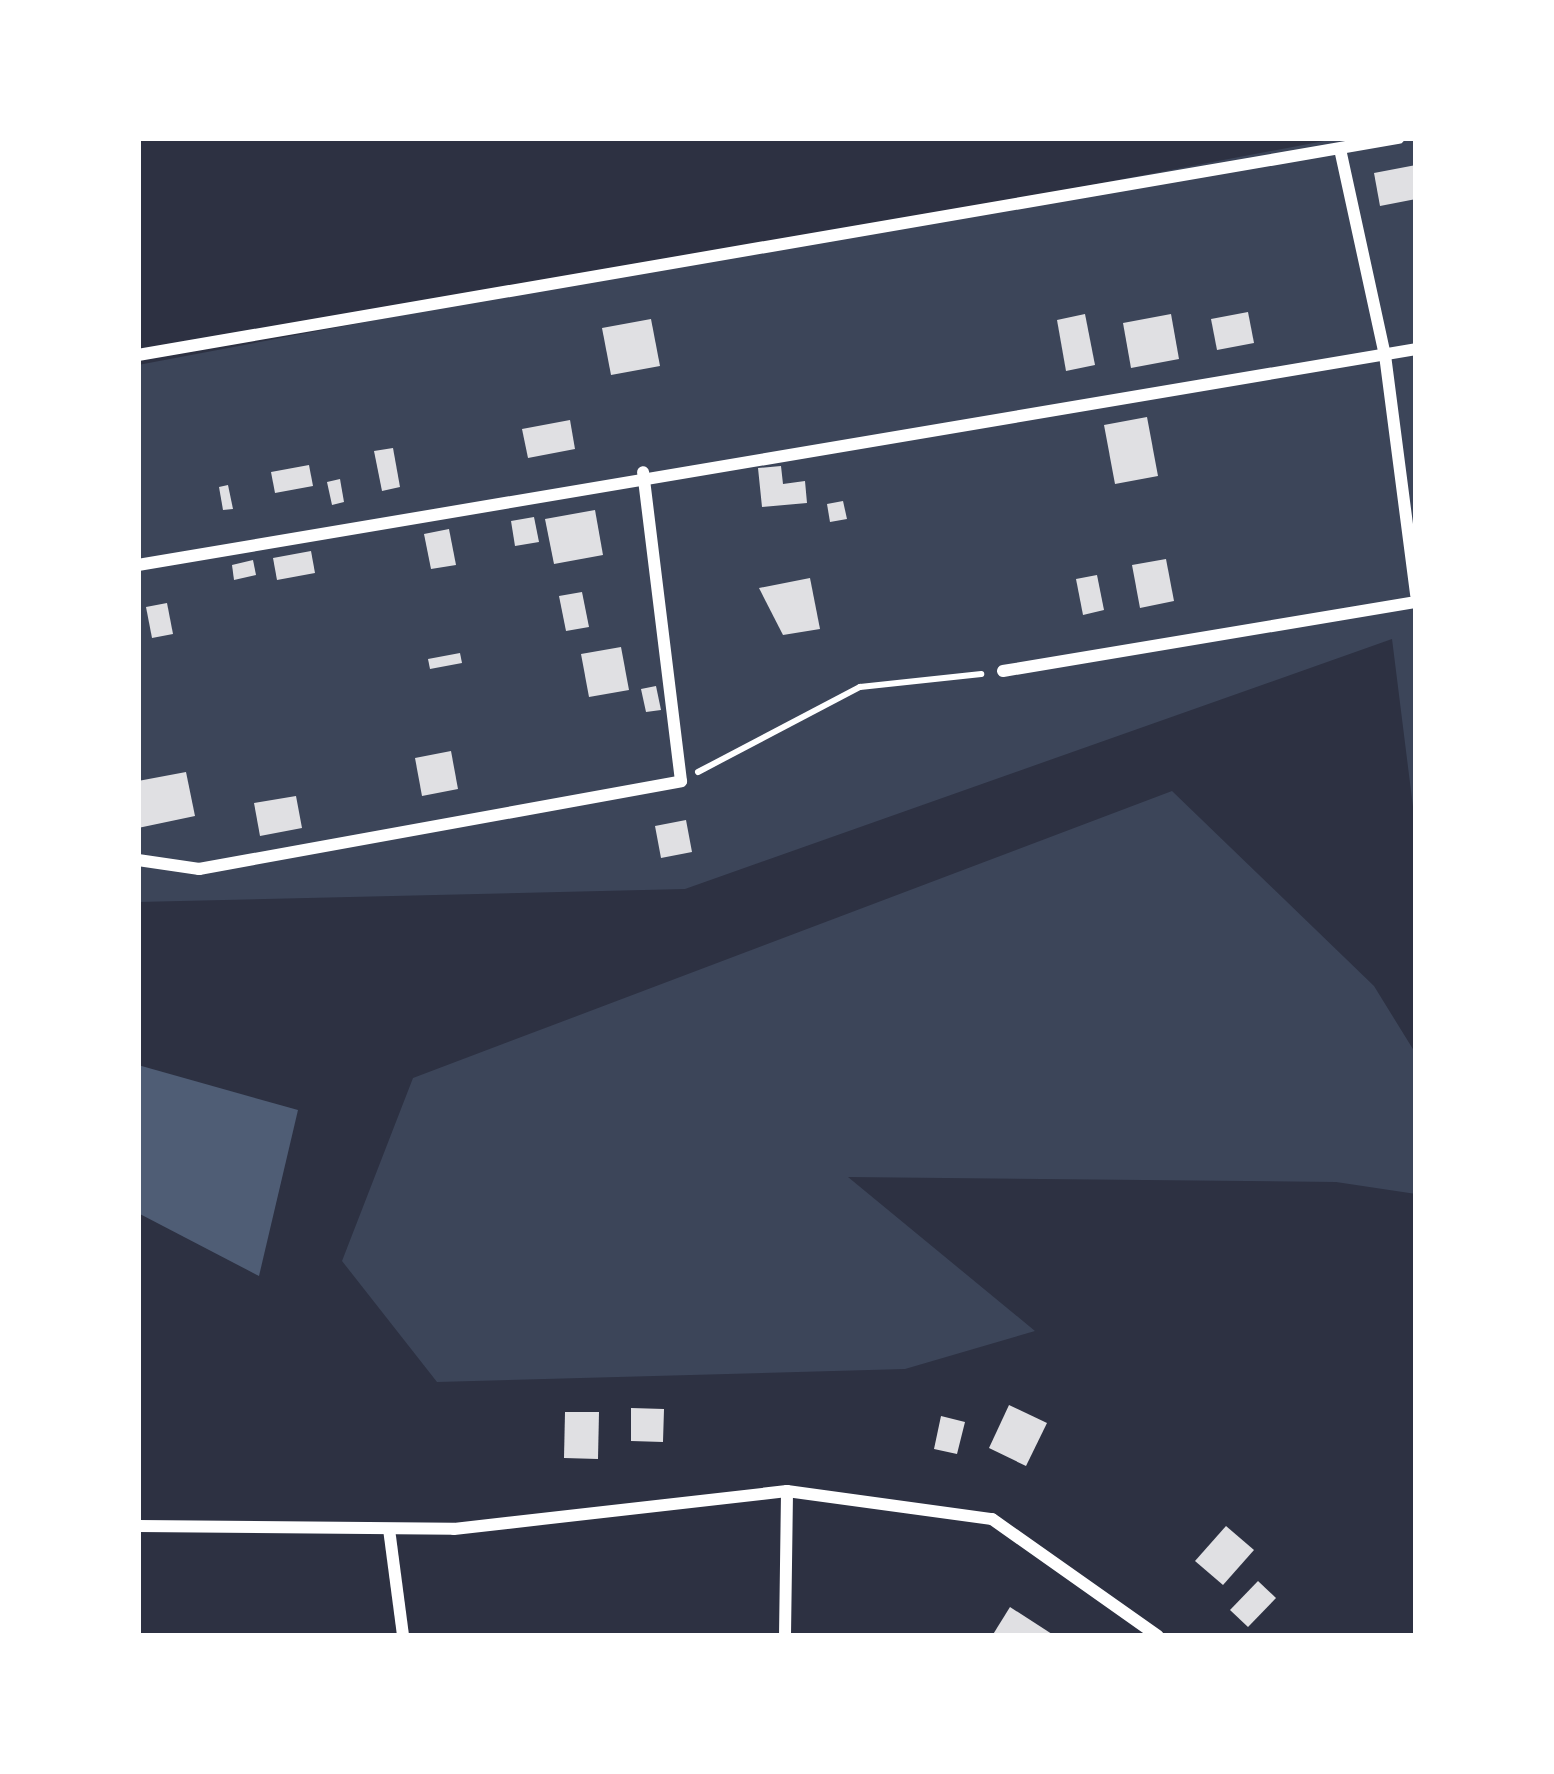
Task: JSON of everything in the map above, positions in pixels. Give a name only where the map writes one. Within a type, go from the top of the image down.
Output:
[{"type":"street","points":[[138,355],[1398,138]]},
{"type":"street","points":[[1003,671],[1416,598],[1385,355],[1340,149]]},
{"type":"street","points":[[138,565],[643,472],[1416,349]]},
{"type":"street","points":[[138,860],[199,869],[681,782],[643,472]]},
{"type":"street","points":[[785,1636],[788,1491]]},
{"type":"street","points":[[138,1526],[389,1528],[788,1491],[992,1519],[1158,1636]]},
{"type":"street","points":[[389,1528],[403,1636]]},
{"type":"path","points":[[681,782],[860,687],[1003,671]]},
{"type":"shaded area","points":[[1340,138],[1416,138],[1416,831],[1392,639],[685,889],[138,902],[138,365]]},
{"type":"shaded area","points":[[1172,791],[1374,986],[1416,1054],[1416,1194],[1336,1182],[848,1177],[1035,1331],[905,1369],[437,1382],[342,1261],[413,1078]]},
{"type":"shaded area","points":[[138,1065],[298,1110],[259,1276],[138,1213]]},
{"type":"building","points":[[1416,165],[1416,199],[1380,206],[1374,173]]},
{"type":"building","points":[[1248,312],[1254,343],[1217,350],[1211,319]]},
{"type":"building","points":[[1085,314],[1095,365],[1066,371],[1057,320]]},
{"type":"building","points":[[1171,314],[1179,359],[1131,368],[1123,323]]},
{"type":"building","points":[[651,319],[660,366],[611,375],[602,328]]},
{"type":"building","points":[[1147,417],[1158,476],[1115,484],[1104,425]]},
{"type":"building","points":[[570,420],[575,449],[528,458],[522,429]]},
{"type":"building","points":[[393,448],[400,487],[382,491],[374,451]]},
{"type":"building","points":[[309,465],[313,486],[275,493],[271,472]]},
{"type":"building","points":[[781,466],[783,484],[805,481],[807,503],[762,507],[758,468]]},
{"type":"building","points":[[340,479],[344,502],[332,505],[327,482]]},
{"type":"building","points":[[228,485],[233,509],[223,510],[219,487]]},
{"type":"building","points":[[843,501],[847,519],[830,522],[827,504]]},
{"type":"building","points":[[595,510],[603,555],[554,564],[545,519]]},
{"type":"building","points":[[534,517],[539,542],[515,546],[511,521]]},
{"type":"building","points":[[449,529],[456,565],[431,569],[424,534]]},
{"type":"building","points":[[311,551],[315,573],[277,580],[273,558]]},
{"type":"building","points":[[1166,559],[1174,601],[1140,608],[1132,565]]},
{"type":"building","points":[[253,560],[256,575],[234,580],[232,565]]},
{"type":"building","points":[[1097,575],[1104,610],[1083,615],[1076,579]]},
{"type":"building","points":[[810,578],[820,629],[783,635],[759,588]]},
{"type":"building","points":[[582,592],[589,627],[566,631],[559,596]]},
{"type":"building","points":[[167,603],[173,634],[152,638],[146,607]]},
{"type":"building","points":[[621,647],[629,690],[589,697],[581,654]]},
{"type":"building","points":[[460,653],[462,663],[430,669],[428,659]]},
{"type":"building","points":[[656,686],[661,710],[646,712],[641,689]]},
{"type":"building","points":[[451,751],[458,789],[422,796],[415,758]]},
{"type":"building","points":[[186,772],[195,816],[138,828],[138,781]]},
{"type":"building","points":[[296,796],[302,828],[260,836],[254,803]]},
{"type":"building","points":[[686,820],[692,852],[661,858],[655,826]]},
{"type":"building","points":[[1009,1405],[1047,1423],[1026,1466],[989,1448]]},
{"type":"building","points":[[631,1408],[664,1409],[663,1442],[631,1441]]},
{"type":"building","points":[[565,1412],[599,1412],[598,1459],[564,1458]]},
{"type":"building","points":[[941,1416],[965,1422],[957,1454],[934,1449]]},
{"type":"building","points":[[1226,1526],[1254,1550],[1223,1585],[1195,1561]]},
{"type":"building","points":[[1258,1581],[1276,1598],[1248,1627],[1230,1610]]},
{"type":"building","points":[[1010,1607],[1055,1636],[992,1636]]}]
